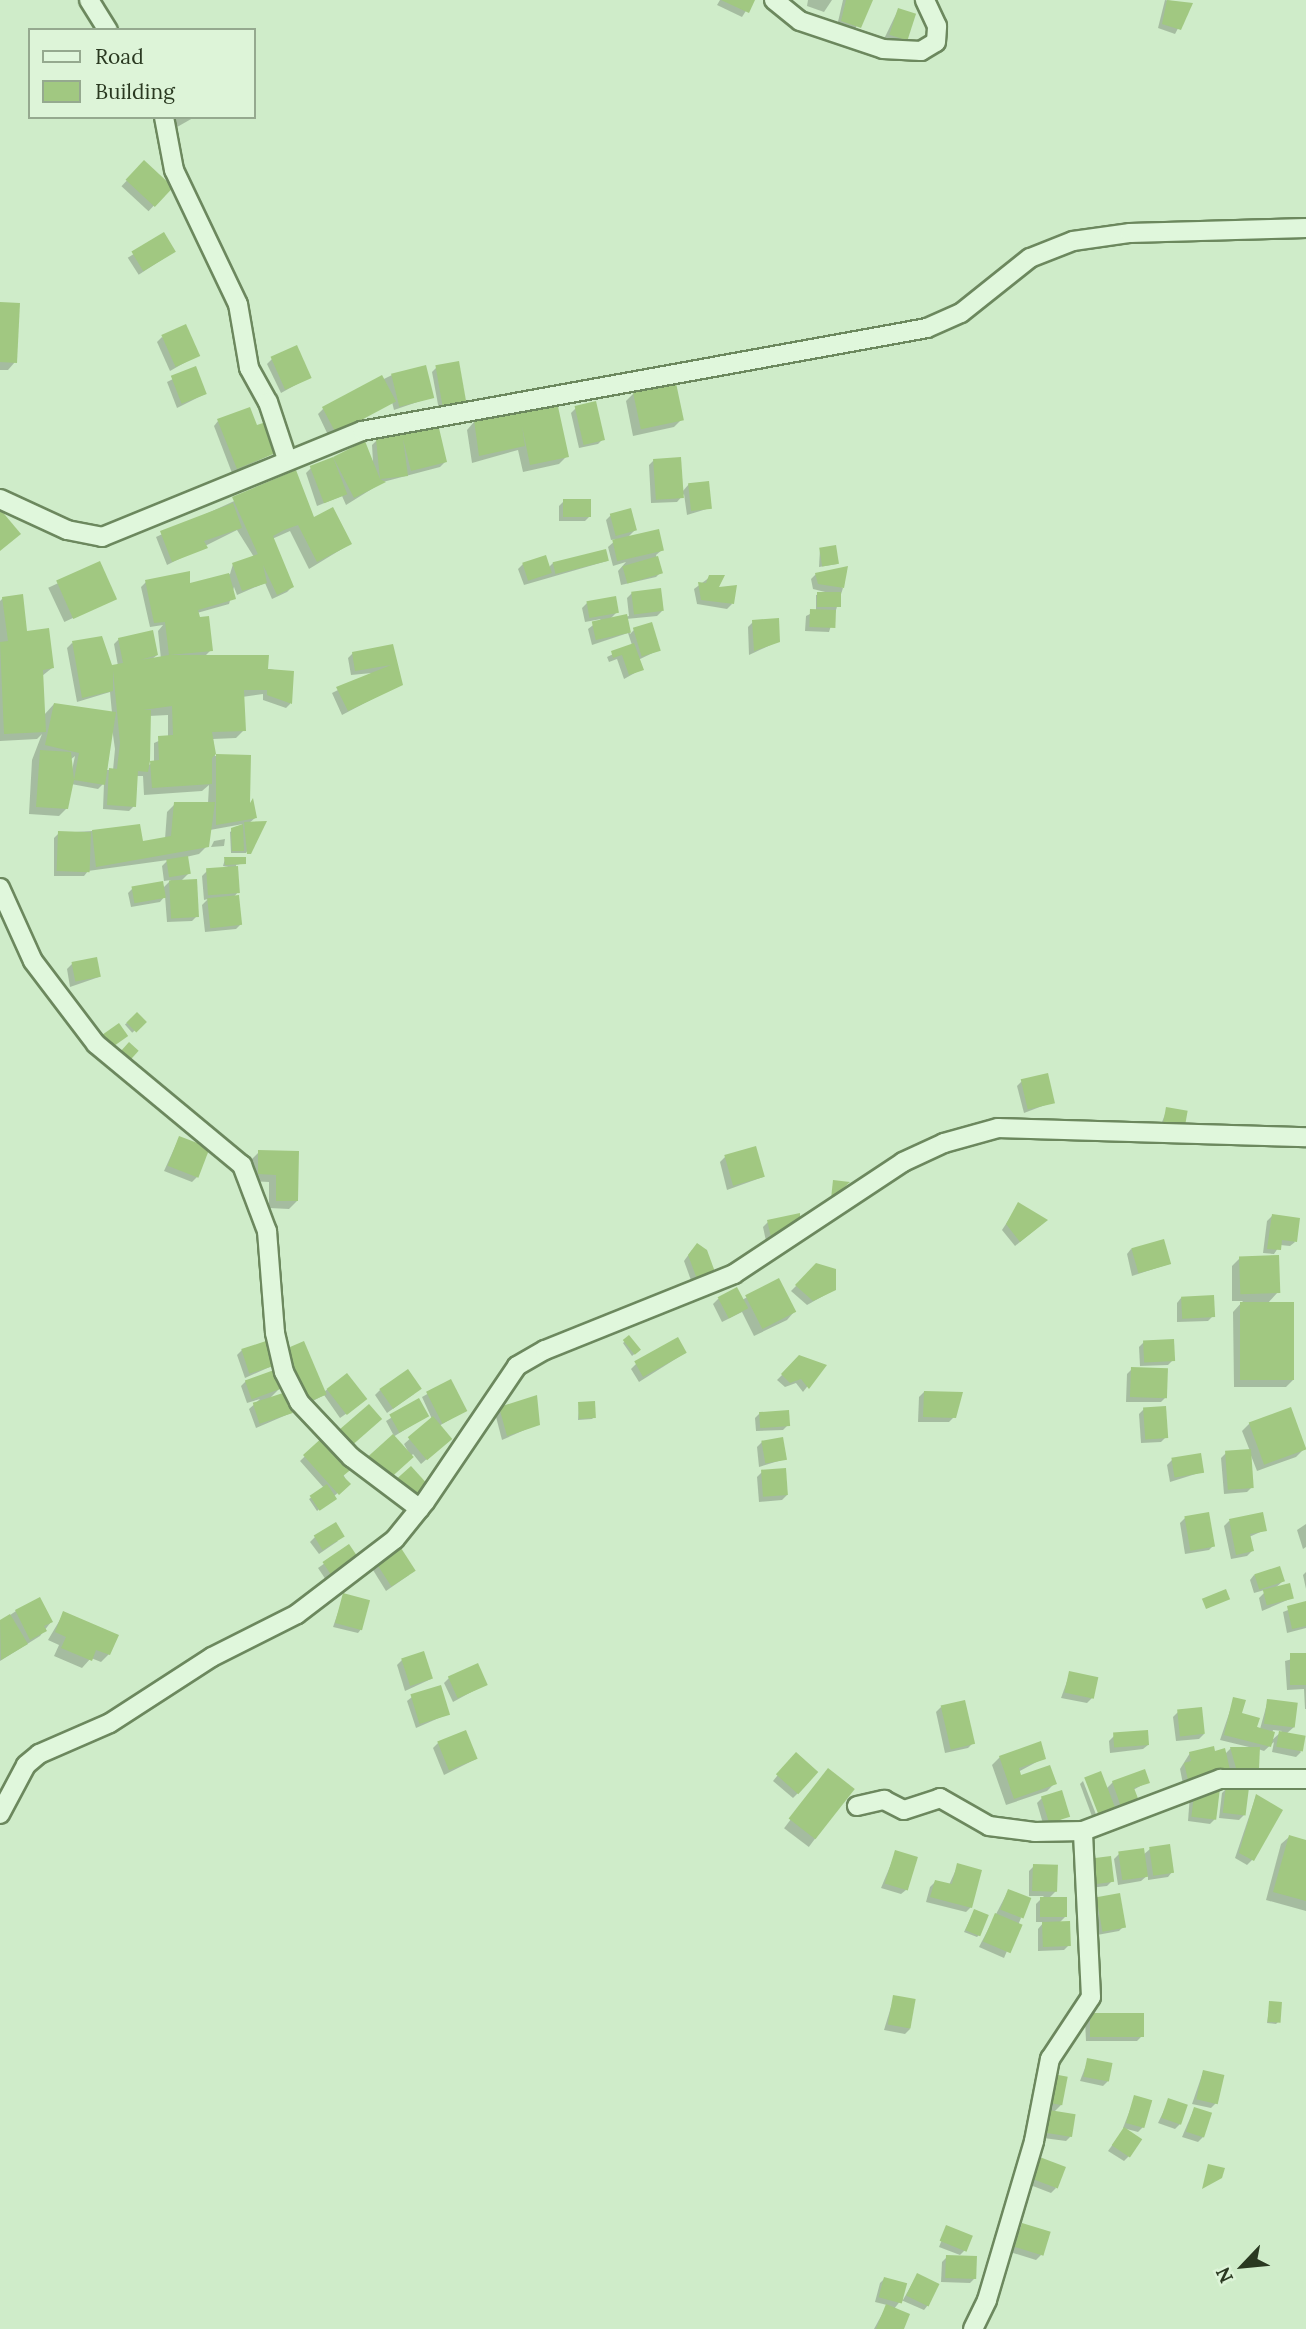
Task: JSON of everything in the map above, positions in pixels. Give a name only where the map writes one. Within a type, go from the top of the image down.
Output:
[{"type":"street","points":[[89,0],[107,28]]},
{"type":"street","points":[[778,2],[800,22],[883,49],[922,51],[936,42],[937,26],[925,0]]},
{"type":"street","points":[[164,119],[174,170],[237,304],[249,368],[268,402],[287,459]]},
{"type":"street","points":[[0,499],[67,530],[102,537],[287,459],[401,422],[927,328],[961,313],[1030,258],[1073,241],[1130,233],[1306,228]]},
{"type":"street","points":[[0,888],[33,961],[96,1044],[242,1165],[267,1231],[275,1333],[284,1372],[299,1402],[351,1457],[420,1509]]},
{"type":"street","points":[[0,1814],[26,1765],[39,1754],[110,1723],[202,1663],[320,1600],[394,1539],[420,1509],[517,1366],[545,1350],[734,1274],[874,1177],[944,1143],[998,1128],[1024,1127],[1151,1135],[1306,1137]]},
{"type":"street","points":[[857,1806],[884,1800],[904,1810],[940,1798],[989,1826],[1035,1832],[1083,1831],[1220,1779],[1306,1779]]},
{"type":"street","points":[[973,2329],[987,2300],[1034,2141],[1050,2059],[1091,1997],[1083,1831]]},
{"type":"building","points":[[721,0],[755,0],[749,13]]},
{"type":"building","points":[[846,0],[873,0],[861,28],[841,21]]},
{"type":"building","points":[[1167,0],[1193,3],[1181,30],[1162,24]]},
{"type":"building","points":[[898,8],[916,14],[907,41],[889,35]]},
{"type":"building","points":[[144,160],[173,187],[155,207],[126,180]]},
{"type":"building","points":[[164,232],[176,252],[143,271],[131,252]]},
{"type":"building","points":[[0,302],[20,303],[17,363],[0,362]]},
{"type":"building","points":[[186,324],[200,356],[176,367],[161,335]]},
{"type":"building","points":[[297,345],[312,378],[285,390],[271,357]]},
{"type":"building","points":[[459,361],[466,402],[443,407],[435,365]]},
{"type":"building","points":[[426,365],[434,398],[399,407],[391,374]]},
{"type":"building","points":[[196,366],[207,394],[182,404],[171,376]]},
{"type":"building","points":[[382,375],[396,401],[336,433],[322,407]]},
{"type":"building","points":[[676,383],[684,420],[641,429],[633,392]]},
{"type":"building","points":[[596,401],[605,440],[584,445],[575,406]]},
{"type":"building","points":[[557,402],[569,457],[530,465],[522,426],[525,446],[479,456],[474,420]]},
{"type":"building","points":[[250,407],[257,425],[266,422],[278,452],[237,469],[217,419]]},
{"type":"building","points":[[439,428],[447,462],[411,471],[403,439],[408,476],[380,479],[376,439]]},
{"type":"building","points":[[365,441],[380,479],[386,482],[354,498],[333,457]]},
{"type":"building","points":[[333,457],[347,494],[324,503],[310,466]]},
{"type":"building","points":[[681,457],[684,498],[656,500],[653,459]]},
{"type":"building","points":[[296,470],[314,517],[333,507],[352,544],[317,562],[298,525],[273,536],[294,587],[277,595],[263,565],[267,583],[242,591],[232,563],[258,554],[232,497]]},
{"type":"building","points":[[709,481],[712,509],[691,511],[688,483]]},
{"type":"building","points":[[563,499],[591,499],[591,517],[563,517]]},
{"type":"building","points":[[233,503],[242,528],[204,541],[208,548],[172,562],[160,531]]},
{"type":"building","points":[[631,508],[637,530],[616,536],[610,514]]},
{"type":"building","points":[[0,509],[21,534],[0,551]]},
{"type":"building","points":[[659,529],[664,550],[617,561],[612,540]]},
{"type":"building","points":[[836,545],[839,564],[822,566],[819,548]]},
{"type":"building","points":[[606,549],[609,561],[556,574],[553,562]]},
{"type":"building","points":[[546,555],[552,573],[528,581],[522,563]]},
{"type":"building","points":[[658,556],[663,573],[627,584],[622,566]]},
{"type":"building","points":[[100,561],[117,599],[73,619],[56,581]]},
{"type":"building","points":[[848,566],[844,588],[818,584],[815,573]]},
{"type":"building","points":[[190,571],[190,583],[229,573],[236,599],[198,610],[200,617],[209,616],[213,651],[169,655],[165,622],[154,623],[145,580]]},
{"type":"building","points":[[709,575],[725,575],[719,587],[737,585],[734,604],[701,600],[698,582],[706,583]]},
{"type":"building","points":[[661,588],[664,611],[634,614],[631,592]]},
{"type":"building","points":[[817,592],[841,592],[841,607],[817,607]]},
{"type":"building","points":[[23,594],[27,631],[49,628],[54,668],[43,670],[46,732],[4,734],[0,642],[8,641],[2,597]]},
{"type":"building","points":[[616,596],[619,613],[589,618],[586,601]]},
{"type":"building","points":[[810,609],[836,610],[835,628],[809,627]]},
{"type":"building","points":[[627,614],[631,633],[596,640],[592,621]]},
{"type":"building","points":[[779,618],[780,642],[754,651],[752,620]]},
{"type":"building","points":[[652,622],[661,651],[642,657],[633,628]]},
{"type":"building","points":[[153,630],[158,655],[140,660],[169,655],[269,655],[268,669],[294,671],[292,704],[267,695],[267,690],[244,690],[246,731],[212,732],[216,754],[212,758],[212,784],[152,788],[150,761],[148,772],[138,771],[136,807],[107,805],[109,768],[117,769],[120,743],[113,670],[113,691],[82,698],[72,641],[102,636],[112,665],[123,663],[118,638]],"holes":[[[172,706],[173,735],[158,736],[159,760],[150,761],[151,710],[143,710]]]},
{"type":"building","points":[[634,643],[644,670],[629,675],[622,655],[613,658],[611,651]]},
{"type":"building","points":[[393,644],[403,685],[348,711],[336,687],[391,665],[355,671],[352,652]]},
{"type":"building","points":[[54,703],[116,712],[105,785],[74,780],[79,753],[45,745]]},
{"type":"building","points":[[40,750],[71,752],[74,780],[68,809],[36,807]]},
{"type":"building","points":[[216,754],[251,755],[250,803],[253,798],[257,818],[216,825]]},
{"type":"building","points":[[174,802],[215,802],[209,847],[96,867],[92,830],[140,824],[143,841],[171,836]]},
{"type":"building","points":[[267,821],[251,854],[247,854],[244,822]]},
{"type":"building","points":[[243,824],[244,851],[232,851],[231,828]]},
{"type":"building","points":[[58,831],[91,832],[90,872],[57,871]]},
{"type":"building","points":[[188,856],[191,874],[169,877],[166,859]]},
{"type":"building","points":[[224,857],[246,857],[246,864],[225,865]]},
{"type":"building","points":[[238,866],[240,893],[208,895],[206,868]]},
{"type":"building","points":[[197,879],[199,917],[171,918],[169,880]]},
{"type":"building","points":[[163,881],[166,898],[134,903],[131,887]]},
{"type":"building","points":[[239,895],[242,925],[210,928],[207,898]]},
{"type":"building","points":[[97,957],[101,977],[75,982],[71,962]]},
{"type":"building","points":[[137,1012],[147,1022],[136,1033],[126,1023]]},
{"type":"building","points":[[119,1023],[128,1036],[109,1049],[100,1036]]},
{"type":"building","points":[[129,1042],[139,1051],[127,1063],[118,1055]]},
{"type":"building","points":[[1048,1073],[1055,1103],[1028,1110],[1021,1079]]},
{"type":"building","points":[[1166,1107],[1188,1111],[1185,1129],[1163,1125]]},
{"type":"building","points":[[179,1136],[210,1148],[198,1178],[168,1166]]},
{"type":"building","points":[[756,1146],[765,1177],[733,1186],[724,1155]]},
{"type":"building","points":[[258,1150],[299,1151],[298,1201],[276,1201],[276,1175],[258,1174]]},
{"type":"building","points":[[833,1180],[850,1182],[831,1199]]},
{"type":"building","points":[[1018,1202],[1048,1220],[1020,1242],[1006,1224]]},
{"type":"building","points":[[800,1213],[800,1221],[789,1233],[771,1237],[767,1220]]},
{"type":"building","points":[[1272,1214],[1300,1218],[1297,1242],[1282,1240],[1281,1250],[1267,1249]]},
{"type":"building","points":[[1164,1239],[1171,1264],[1138,1273],[1131,1248]]},
{"type":"building","points":[[697,1243],[707,1250],[715,1272],[697,1279],[688,1255]]},
{"type":"building","points":[[1279,1255],[1280,1293],[1240,1294],[1239,1256]]},
{"type":"building","points":[[816,1263],[836,1269],[836,1290],[813,1301],[795,1285]]},
{"type":"building","points":[[779,1278],[796,1312],[762,1329],[745,1295]]},
{"type":"building","points":[[737,1287],[748,1308],[729,1319],[718,1297]]},
{"type":"building","points":[[1214,1295],[1215,1317],[1182,1319],[1181,1297]]},
{"type":"building","points":[[1240,1302],[1294,1302],[1294,1380],[1240,1380]]},
{"type":"building","points":[[629,1335],[641,1350],[635,1355],[623,1340]]},
{"type":"building","points":[[678,1337],[687,1353],[643,1377],[634,1361]]},
{"type":"building","points":[[1174,1339],[1175,1361],[1144,1363],[1143,1341]]},
{"type":"building","points":[[266,1341],[274,1366],[249,1374],[241,1349]]},
{"type":"building","points":[[304,1341],[327,1394],[305,1404],[282,1350]]},
{"type":"building","points":[[799,1355],[827,1365],[809,1389],[801,1379],[790,1383],[781,1374]]},
{"type":"building","points":[[1131,1367],[1168,1368],[1167,1398],[1130,1397]]},
{"type":"building","points":[[408,1369],[422,1389],[393,1409],[379,1389]]},
{"type":"building","points":[[274,1370],[281,1389],[252,1399],[245,1381]]},
{"type":"building","points":[[347,1373],[367,1399],[347,1415],[327,1389]]},
{"type":"building","points":[[451,1379],[467,1411],[442,1424],[426,1392]]},
{"type":"building","points":[[924,1391],[963,1392],[956,1418],[923,1417]]},
{"type":"building","points":[[286,1392],[293,1413],[260,1424],[253,1403]]},
{"type":"building","points":[[537,1395],[540,1425],[507,1436],[499,1407]]},
{"type":"building","points":[[419,1398],[429,1416],[399,1433],[389,1414]]},
{"type":"building","points":[[595,1401],[596,1418],[579,1419],[578,1402]]},
{"type":"building","points":[[369,1404],[382,1419],[353,1445],[340,1430]]},
{"type":"building","points":[[1166,1406],[1168,1438],[1145,1440],[1143,1408]]},
{"type":"building","points":[[1291,1407],[1306,1449],[1264,1465],[1249,1422]]},
{"type":"building","points":[[789,1410],[790,1426],[760,1428],[759,1412]]},
{"type":"building","points":[[433,1416],[452,1439],[427,1460],[408,1437]]},
{"type":"building","points":[[393,1434],[414,1457],[388,1480],[367,1457]]},
{"type":"building","points":[[325,1435],[354,1467],[343,1476],[351,1484],[339,1495],[303,1455]]},
{"type":"building","points":[[783,1437],[787,1460],[765,1463],[761,1441]]},
{"type":"building","points":[[1251,1449],[1254,1488],[1228,1490],[1225,1451]]},
{"type":"building","points":[[1201,1453],[1204,1473],[1174,1477],[1171,1458]]},
{"type":"building","points":[[411,1466],[428,1485],[414,1497],[398,1478]]},
{"type":"building","points":[[786,1468],[788,1495],[763,1497],[761,1470]]},
{"type":"building","points":[[327,1484],[337,1499],[320,1511],[310,1496]]},
{"type":"building","points":[[1209,1512],[1215,1546],[1190,1551],[1184,1516]]},
{"type":"building","points":[[1263,1512],[1267,1531],[1250,1534],[1254,1551],[1236,1555],[1229,1519]]},
{"type":"building","points":[[336,1522],[345,1537],[322,1550],[314,1535]]},
{"type":"building","points":[[349,1544],[361,1562],[335,1580],[322,1562]]},
{"type":"building","points":[[401,1548],[416,1571],[391,1586],[377,1564]]},
{"type":"building","points":[[1280,1566],[1285,1581],[1259,1590],[1254,1574]]},
{"type":"building","points":[[1290,1583],[1294,1599],[1267,1605],[1263,1590]]},
{"type":"building","points":[[1226,1589],[1230,1599],[1206,1609],[1202,1599]]},
{"type":"building","points":[[343,1593],[370,1600],[362,1630],[335,1623]]},
{"type":"building","points":[[40,1597],[53,1622],[44,1626],[47,1631],[30,1640],[15,1610]]},
{"type":"building","points":[[1306,1601],[1306,1626],[1292,1629],[1287,1606]]},
{"type":"building","points":[[63,1611],[119,1635],[110,1655],[96,1650],[92,1661],[61,1648],[66,1637],[55,1632]]},
{"type":"building","points":[[10,1614],[28,1644],[1,1660],[0,1620]]},
{"type":"building","points":[[424,1651],[433,1679],[410,1686],[401,1658]]},
{"type":"building","points":[[1290,1653],[1306,1653],[1306,1685],[1290,1685]]},
{"type":"building","points":[[478,1663],[488,1685],[458,1698],[448,1676]]},
{"type":"building","points":[[1069,1671],[1098,1677],[1094,1699],[1064,1693]]},
{"type":"building","points":[[441,1685],[450,1715],[419,1724],[410,1694]]},
{"type":"building","points":[[1233,1697],[1246,1700],[1242,1713],[1260,1718],[1257,1727],[1275,1732],[1271,1747],[1224,1735]]},
{"type":"building","points":[[1267,1699],[1298,1703],[1295,1728],[1264,1724]]},
{"type":"building","points":[[965,1700],[975,1744],[951,1749],[941,1706]]},
{"type":"building","points":[[1202,1707],[1205,1734],[1180,1736],[1177,1710]]},
{"type":"building","points":[[466,1730],[478,1759],[449,1770],[437,1742]]},
{"type":"building","points":[[1148,1730],[1149,1745],[1114,1747],[1113,1732]]},
{"type":"building","points":[[1279,1731],[1306,1736],[1303,1751],[1276,1747]]},
{"type":"building","points":[[1041,1741],[1046,1759],[1019,1768],[1021,1775],[1050,1765],[1057,1784],[1014,1799],[999,1756]]},
{"type":"building","points":[[1214,1746],[1215,1751],[1225,1748],[1230,1770],[1188,1780],[1184,1763],[1191,1761],[1189,1752]]},
{"type":"building","points":[[1230,1747],[1260,1747],[1259,1768],[1236,1768]]},
{"type":"building","points":[[796,1752],[818,1772],[798,1794],[776,1774]]},
{"type":"building","points":[[828,1768],[855,1789],[815,1839],[789,1818]]},
{"type":"building","points":[[1145,1769],[1150,1783],[1134,1788],[1139,1801],[1121,1807],[1112,1781]]},
{"type":"building","points":[[1101,1771],[1115,1808],[1099,1815],[1084,1777]]},
{"type":"building","points":[[1226,1786],[1249,1789],[1246,1816],[1223,1813]]},
{"type":"building","points":[[1195,1787],[1220,1790],[1216,1820],[1191,1817]]},
{"type":"building","points":[[1062,1790],[1070,1817],[1049,1823],[1041,1796]]},
{"type":"building","points":[[1256,1794],[1283,1810],[1254,1861],[1239,1853]]},
{"type":"building","points":[[1289,1835],[1306,1840],[1306,1901],[1273,1892]]},
{"type":"building","points":[[1170,1844],[1174,1873],[1153,1876],[1149,1847]]},
{"type":"building","points":[[1144,1848],[1148,1877],[1122,1880],[1118,1852]]},
{"type":"building","points":[[895,1850],[918,1857],[908,1890],[885,1883]]},
{"type":"building","points":[[1111,1856],[1114,1882],[1094,1884],[1091,1858]]},
{"type":"building","points":[[957,1863],[982,1870],[972,1908],[930,1897],[935,1880],[952,1884]]},
{"type":"building","points":[[1033,1864],[1058,1865],[1057,1892],[1032,1891]]},
{"type":"building","points":[[1008,1889],[1031,1898],[1023,1918],[1000,1910]]},
{"type":"building","points":[[1120,1893],[1126,1927],[1102,1932],[1096,1897]]},
{"type":"building","points":[[1040,1897],[1067,1897],[1067,1917],[1040,1917]]},
{"type":"building","points":[[974,1909],[989,1915],[980,1936],[965,1930]]},
{"type":"building","points":[[995,1913],[1023,1925],[1011,1953],[983,1942]]},
{"type":"building","points":[[1070,1921],[1071,1946],[1043,1947],[1042,1922]]},
{"type":"building","points":[[893,1995],[916,1999],[910,2029],[888,2025]]},
{"type":"building","points":[[1269,2001],[1282,2002],[1281,2023],[1268,2022]]},
{"type":"building","points":[[1090,2013],[1144,2013],[1144,2037],[1090,2037]]},
{"type":"building","points":[[1087,2058],[1113,2063],[1109,2082],[1083,2077]]},
{"type":"building","points":[[1203,2070],[1224,2075],[1218,2104],[1196,2099]]},
{"type":"building","points":[[1053,2074],[1068,2077],[1062,2105],[1047,2102]]},
{"type":"building","points":[[1134,2095],[1152,2100],[1144,2128],[1126,2123]]},
{"type":"building","points":[[1168,2098],[1188,2105],[1181,2125],[1161,2118]]},
{"type":"building","points":[[1194,2107],[1212,2113],[1204,2138],[1186,2132]]},
{"type":"building","points":[[1043,2109],[1076,2114],[1072,2137],[1039,2132]]},
{"type":"building","points":[[1124,2127],[1142,2139],[1130,2158],[1112,2145]]},
{"type":"building","points":[[1037,2156],[1066,2167],[1058,2189],[1029,2177]]},
{"type":"building","points":[[1208,2164],[1225,2168],[1222,2178],[1202,2189]]},
{"type":"building","points":[[1022,2223],[1051,2232],[1043,2256],[1015,2247]]},
{"type":"building","points":[[946,2225],[973,2236],[967,2252],[940,2241]]},
{"type":"building","points":[[946,2255],[977,2256],[976,2279],[945,2278]]},
{"type":"building","points":[[917,2273],[939,2284],[929,2306],[906,2295]]},
{"type":"building","points":[[884,2277],[907,2283],[902,2303],[879,2297]]},
{"type":"building","points":[[886,2304],[910,2314],[904,2329],[876,2329]]}]
